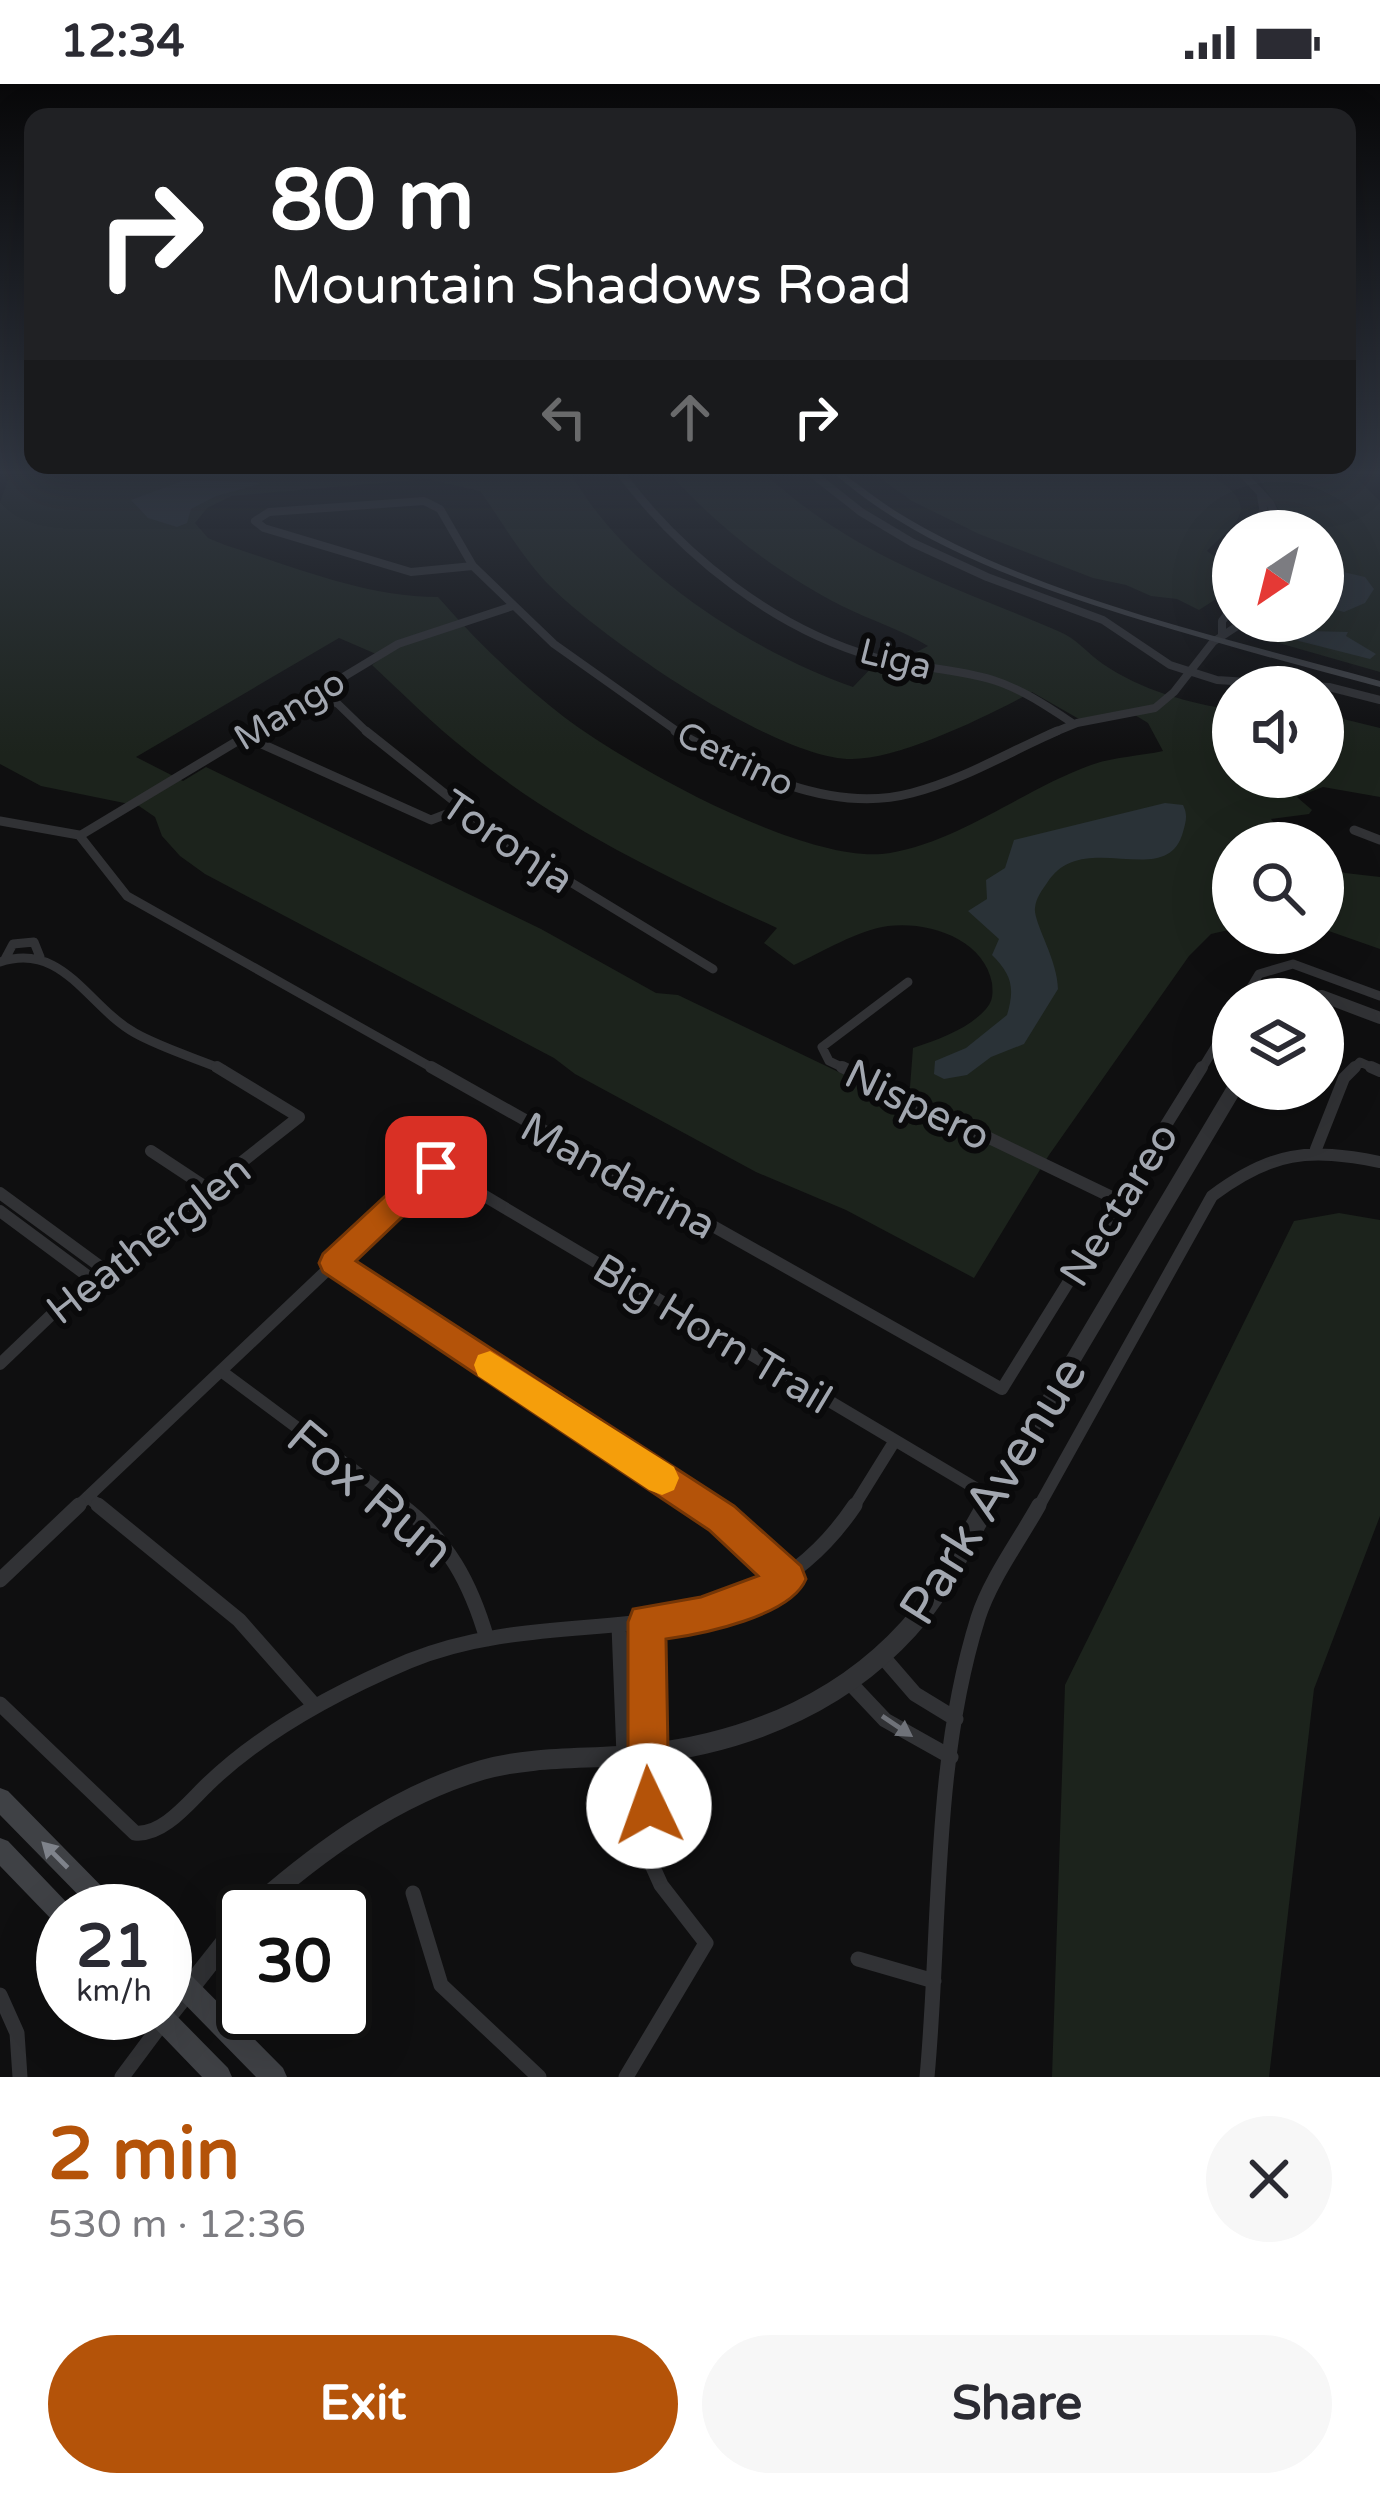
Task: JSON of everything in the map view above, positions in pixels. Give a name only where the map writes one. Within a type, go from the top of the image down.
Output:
[{"type":"main road","points":[[1010,568],[1212,629]]},
{"type":"main road","points":[[1030,568],[1212,628]]},
{"type":"main road","points":[[1256,642],[1380,680]]},
{"type":"main road","points":[[0,1799],[83,1884]]},
{"type":"main road","points":[[0,1849],[36,1887]]},
{"type":"main road","points":[[192,1994],[274,2077]]},
{"type":"main road","points":[[184,2040],[219,2077]]},
{"type":"street","name":"Cetrino","points":[[398,568],[411,572],[452,568]]},
{"type":"street","name":"Cetrino","points":[[475,568],[510,607],[582,668],[659,720],[809,794],[850,800],[915,794],[1074,724],[1153,709],[1215,642]]},
{"type":"street","name":"Liga","points":[[716,568],[801,622],[863,653],[1006,684],[1074,724]]},
{"type":"street","points":[[967,568],[1102,620],[1156,659],[1190,672],[1234,682],[1329,687],[1380,700]]},
{"type":"street","name":"Mango","points":[[81,835],[398,644],[510,607]]},
{"type":"street","name":"Toronja","points":[[317,692],[338,704],[458,811],[574,887],[682,943],[713,969]]},
{"type":"street","points":[[244,736],[431,820],[458,811]]},
{"type":"street","points":[[0,821],[81,835]]},
{"type":"street","points":[[1354,830],[1380,840]]},
{"type":"street","name":"Mandarina","points":[[81,835],[105,876],[127,896],[1002,1389]]},
{"type":"street","name":"Heatherglen","points":[[0,1364],[37,1325],[210,1190],[232,1178],[299,1117],[226,1071],[135,1033],[103,1011],[80,982],[36,956],[2,961]]},
{"type":"street","points":[[1257,978],[1274,967],[1315,969],[1337,978]]},
{"type":"street","points":[[1344,981],[1380,996]]},
{"type":"street","name":"Nispero","points":[[908,982],[830,1037],[822,1046],[829,1061],[1120,1202]]},
{"type":"street","points":[[1344,1003],[1380,1018]]},
{"type":"street","name":"Nectareo","points":[[1002,1389],[1212,1052]]},
{"type":"street","points":[[1316,1149],[1344,1078],[1360,1062],[1380,1071]]},
{"type":"street","name":"Park Avenue","points":[[280,1884],[374,1815],[455,1778],[523,1760],[622,1756],[734,1740],[851,1684],[884,1657],[924,1611],[1222,1110]]},
{"type":"street","points":[[927,2077],[951,1756],[963,1669],[980,1613],[1211,1196],[1246,1167],[1316,1149],[1380,1162]]},
{"type":"street","points":[[151,1151],[210,1190]]},
{"type":"street","name":"Big Horn Trail","points":[[334,1263],[436,1167],[992,1498]]},
{"type":"street","points":[[2,1202],[41,1222],[105,1270]]},
{"type":"street","points":[[2,1202],[28,1232],[93,1280]]},
{"type":"street","points":[[28,1232],[41,1222]]},
{"type":"street","points":[[0,1580],[334,1263],[722,1518],[788,1579]]},
{"type":"street","name":"Fox Run","points":[[221,1370],[421,1520],[448,1546],[471,1580],[487,1639]]},
{"type":"street","points":[[0,1704],[135,1833],[156,1829],[225,1768],[315,1706],[446,1646],[547,1629],[701,1616],[752,1599],[788,1579],[830,1540],[894,1442]]},
{"type":"street","points":[[88,1497],[239,1619],[276,1654],[315,1706]]},
{"type":"street","points":[[643,1838],[649,1806],[646,1622]]},
{"type":"street","points":[[619,1626],[626,1807],[661,1885],[706,1942],[626,2077]]},
{"type":"street","points":[[884,1657],[902,1684],[930,1707],[956,1719]]},
{"type":"street","points":[[851,1684],[885,1720],[951,1756]]},
{"type":"street","points":[[413,1893],[441,1985],[539,2077]]},
{"type":"street","points":[[192,1985],[216,1954]]},
{"type":"street","points":[[858,1959],[934,1981]]},
{"type":"street","points":[[0,1995],[17,2033],[20,2077]]},
{"type":"street","points":[[122,2077],[146,2040]]},
{"type":"shaded area","points":[[0,568],[296,568],[384,592],[438,597],[514,675],[564,717],[631,761],[768,829],[855,853],[917,847],[1091,765],[1163,751],[1148,723],[1130,712],[1079,719],[1032,692],[894,752],[852,759],[820,754],[738,719],[650,665],[576,610],[534,568],[650,568],[734,629],[853,687],[878,661],[894,664],[928,646],[842,606],[778,568],[909,568],[1064,634],[1133,681],[1212,705],[1212,798],[1298,798],[1312,810],[1271,819],[1273,822],[1212,822],[1212,934],[1189,956],[1049,1155],[974,1278],[846,1210],[756,1172],[575,1074],[554,1058],[205,874],[180,856],[162,836],[155,817],[139,806],[41,786],[0,764]],"holes":[[[339,638],[383,657],[372,665],[455,741],[539,803],[656,870],[777,928],[764,943],[794,965],[876,928],[904,925],[937,930],[978,955],[992,983],[990,1003],[961,1028],[913,1048],[910,1087],[897,1100],[678,995],[656,993],[541,929],[206,767],[183,781],[136,757]]]},
{"type":"shaded area","points":[[1067,568],[1212,568],[1212,602],[1199,610]]},
{"type":"shaded area","points":[[1344,568],[1380,568],[1380,672],[1275,642],[1344,642]]},
{"type":"shaded area","points":[[1344,572],[1365,577],[1374,589],[1365,603],[1344,612]]},
{"type":"shaded area","points":[[1344,632],[1348,632],[1346,636],[1376,654],[1370,659],[1303,642],[1344,642]]},
{"type":"shaded area","points":[[1344,719],[1380,728],[1380,797],[1344,791]]},
{"type":"shaded area","points":[[1165,803],[1183,805],[1186,812],[1174,849],[1142,859],[1081,859],[1062,867],[1041,891],[1035,914],[1058,989],[1024,1044],[991,1057],[967,1075],[944,1079],[934,1074],[935,1061],[966,1048],[1007,1015],[1010,982],[992,955],[999,939],[968,911],[987,899],[986,880],[1005,868],[1014,840]]},
{"type":"shaded area","points":[[1344,873],[1380,877],[1380,949],[1344,936]]},
{"type":"shaded area","points":[[1339,1213],[1380,1220],[1380,1516],[1314,1689],[1269,2077],[1052,2077],[1065,1685],[1294,1221]]},
{"type":"slow traffic","points":[[490,1365],[662,1478]]},
{"type":"route","points":[[436,1167],[334,1263],[722,1518],[788,1579],[752,1599],[701,1616],[646,1622],[649,1806]]}]
